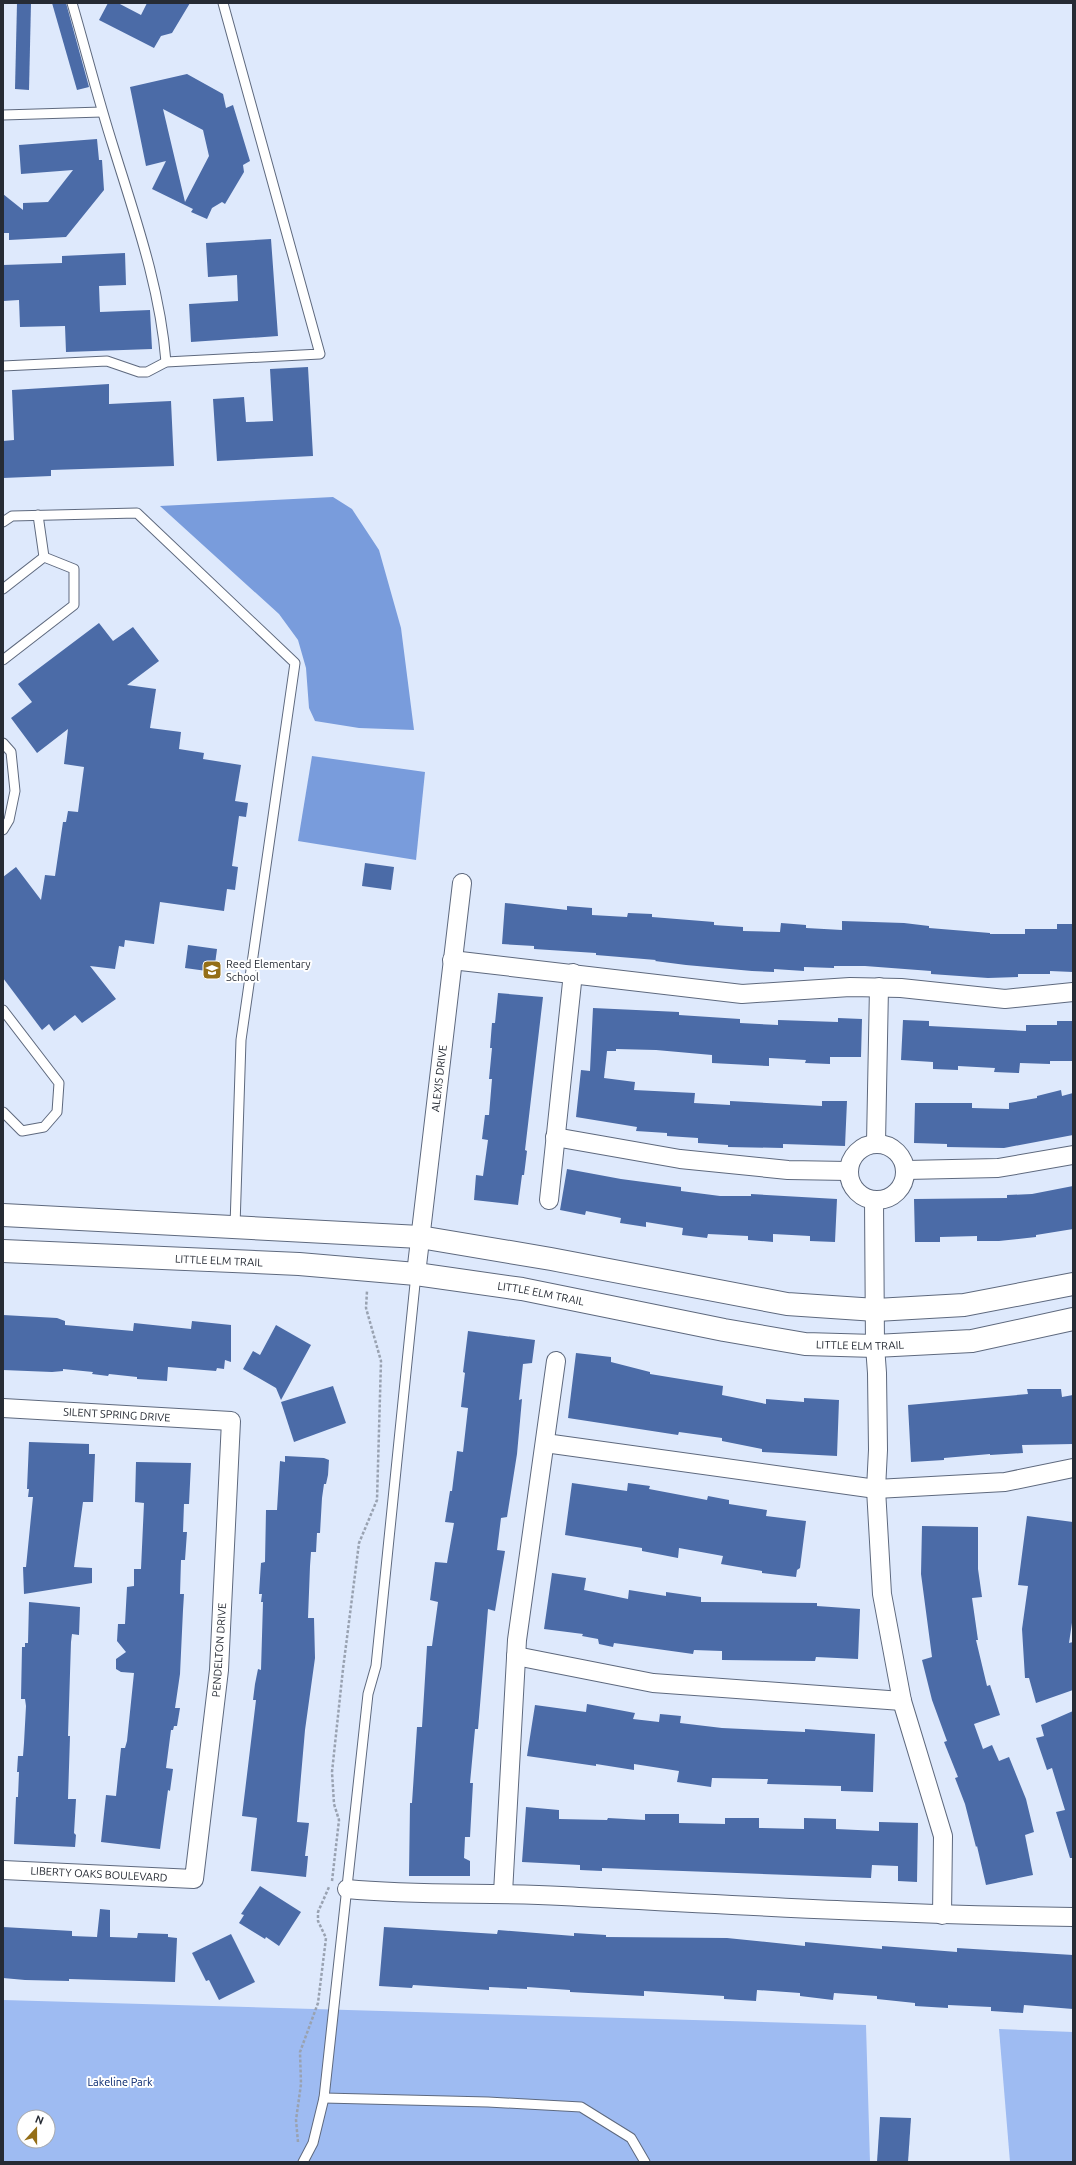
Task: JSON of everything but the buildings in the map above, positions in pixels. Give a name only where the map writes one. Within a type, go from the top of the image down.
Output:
[{"type":"street","name":"ALEXIS DRIVE","points":[[416,1274],[462,883]]},
{"type":"street","points":[[452,960],[742,994],[850,987],[879,987],[1005,999],[1073,992]]},
{"type":"street","points":[[549,1200],[573,974]]},
{"type":"street","points":[[876,1143],[879,987]]},
{"type":"street","points":[[555,1136],[680,1159],[788,1170],[848,1171]]},
{"type":"street","points":[[876,1143],[885,1144],[896,1151],[904,1162],[906,1170],[905,1180],[900,1189],[893,1196],[884,1200],[874,1200],[858,1194],[850,1179],[848,1171],[854,1155],[860,1149],[876,1143]]},
{"type":"street","points":[[906,1170],[998,1168],[1073,1155]]},
{"type":"street","points":[[874,1200],[876,1310],[875,1346],[878,1373],[876,1489],[882,1594],[902,1701],[943,1836],[942,1915]]},
{"type":"street","points":[[3,1215],[235,1226],[420,1237],[551,1259],[787,1304],[876,1310],[964,1305],[1073,1284]]},
{"type":"street","name":"LITTLE ELM TRAIL","points":[[3,1251],[299,1264],[416,1274],[522,1289],[724,1330],[805,1344],[875,1346],[972,1340],[1073,1320]]},
{"type":"street","points":[[503,1893],[516,1656],[556,1361]]},
{"type":"street","name":"SILENT SPRING DRIVE","points":[[3,1408],[231,1421]]},
{"type":"street","name":"PENDELTON DRIVE","points":[[194,1879],[219,1670],[231,1421]]},
{"type":"street","points":[[545,1443],[876,1489],[1005,1482],[1073,1468]]},
{"type":"street","points":[[516,1656],[653,1683],[902,1701]]},
{"type":"street","name":"LIBERTY OAKS BOULEVARD","points":[[3,1870],[194,1879]]},
{"type":"street","points":[[347,1889],[382,1892],[503,1893],[942,1915],[1073,1917]]},
{"type":"lane","points":[[72,3],[102,112],[146,252],[163,325],[166,362]]},
{"type":"lane","points":[[3,366],[107,361],[140,372],[147,372],[166,362],[320,354],[223,3]]},
{"type":"lane","points":[[3,115],[102,112]]},
{"type":"lane","points":[[3,522],[12,516],[137,513],[295,663],[241,1040],[235,1226]]},
{"type":"lane","points":[[38,515],[44,557]]},
{"type":"lane","points":[[3,589],[44,557]]},
{"type":"lane","points":[[3,660],[74,605],[74,569],[44,557]]},
{"type":"lane","points":[[3,743],[11,752],[15,790],[9,820],[3,830]]},
{"type":"lane","points":[[3,1010],[59,1083],[57,1112],[44,1127],[22,1131],[3,1112]]},
{"type":"lane","points":[[303,2162],[313,2143],[324,2098],[368,1694],[376,1666],[411,1305],[416,1274]]},
{"type":"lane","points":[[324,2098],[488,2102],[581,2107],[631,2138],[645,2162]]},
{"type":"path","points":[[296,2149],[298,2134],[296,2120],[301,2084],[300,2052],[318,2003],[326,1938],[318,1921],[318,1912],[332,1882],[340,1820],[334,1804],[332,1772],[357,1558],[362,1534],[378,1500],[381,1361],[366,1308],[367,1291]]},
{"type":"green space","name":"Lakeline Park","points":[[3,2000],[866,2025],[870,2162],[3,2162]]},
{"type":"green space","points":[[999,2029],[1073,2032],[1073,2162],[1010,2162]]},
{"type":"shaded area","points":[[333,497],[352,509],[379,550],[401,628],[414,730],[359,728],[315,721],[309,708],[306,668],[298,640],[279,614],[160,506]]},
{"type":"shaded area","points":[[312,756],[425,772],[416,860],[298,841]]},
{"type":"place","name":"Reed Elementary School","points":[[212,970]]}]
